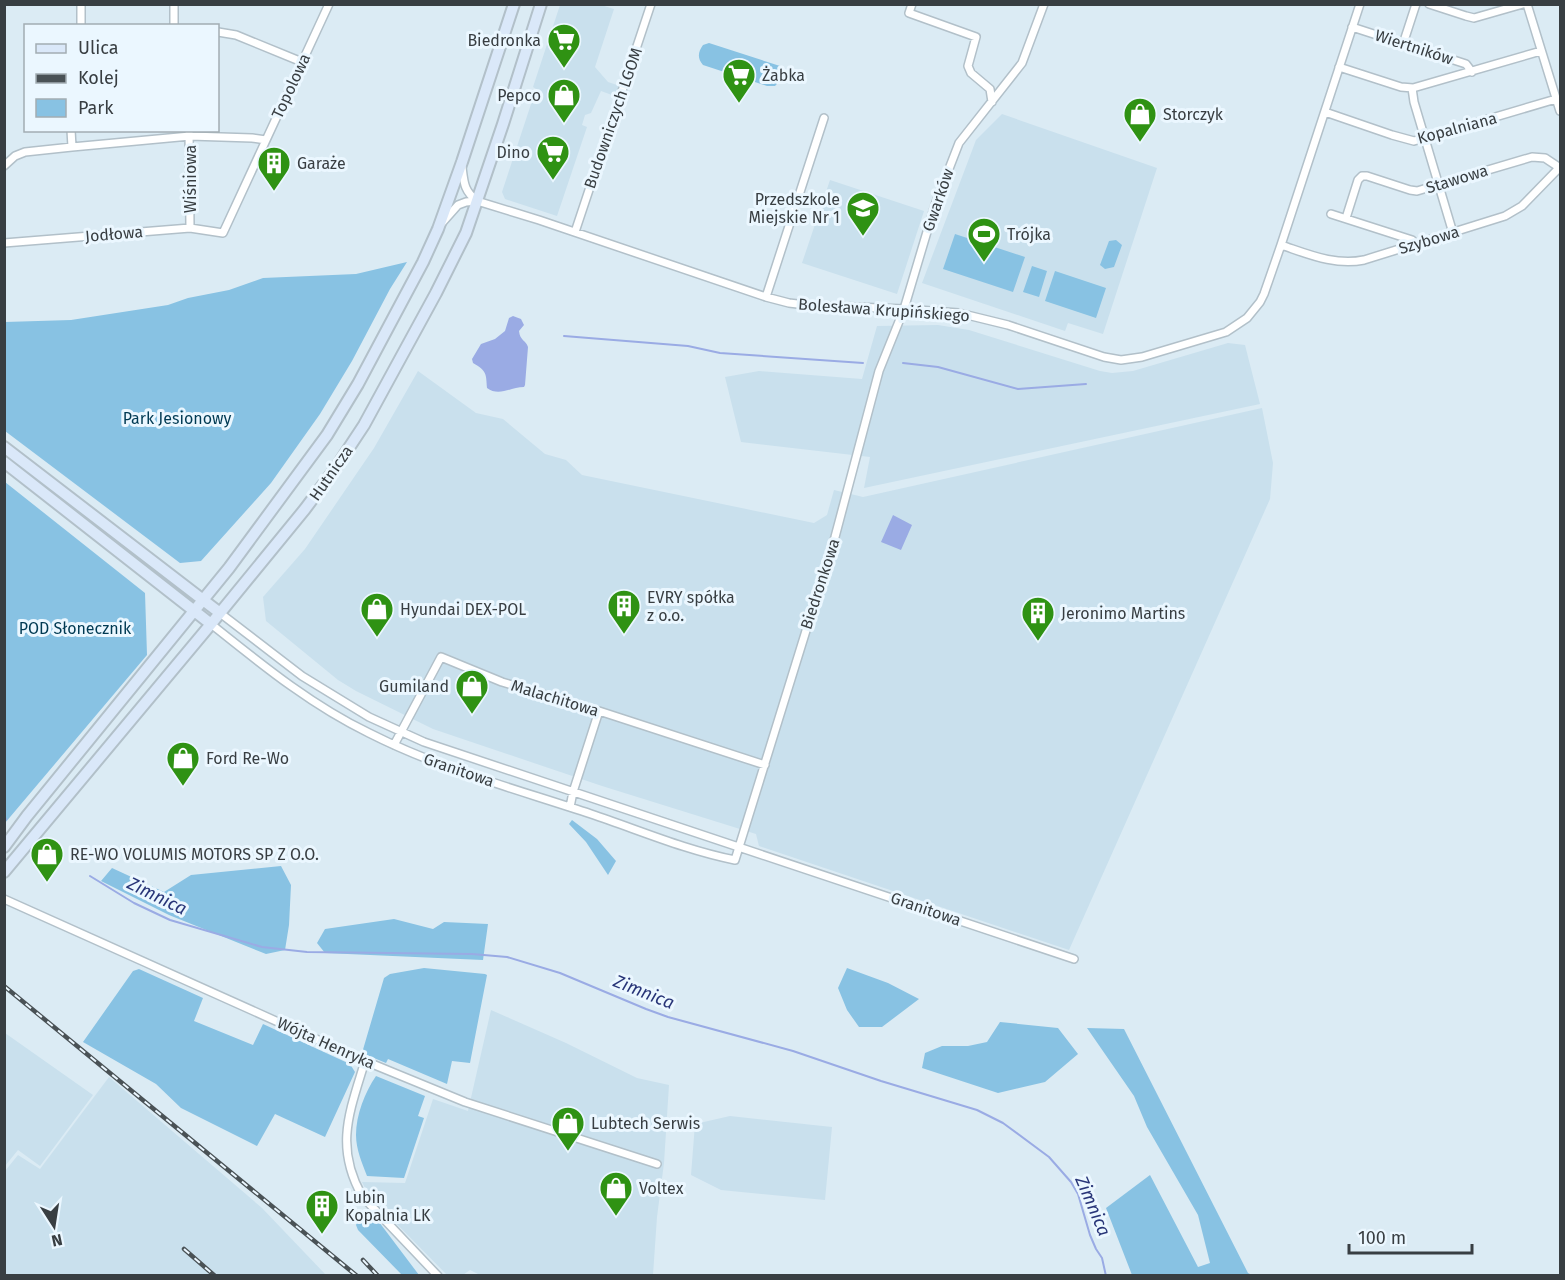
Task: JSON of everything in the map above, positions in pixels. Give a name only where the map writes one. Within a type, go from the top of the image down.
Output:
[{"type":"main road","name":"Hutnicza","points":[[4,847],[235,560],[327,435],[358,384],[408,293],[438,229],[514,4]]},
{"type":"main road","name":"Hutnicza","points":[[4,872],[305,509],[364,425],[466,233],[541,4]]},
{"type":"main road","points":[[4,447],[220,613]]},
{"type":"main road","points":[[4,462],[211,624]]},
{"type":"street","points":[[81,4],[81,24]]},
{"type":"street","points":[[174,4],[174,24]]},
{"type":"street","name":"Topolowa","points":[[223,233],[329,4]]},
{"type":"street","name":"Budowniczych LGOM","points":[[575,232],[651,4]]},
{"type":"street","points":[[912,4],[909,13],[976,37],[968,66],[971,73],[990,89],[992,102]]},
{"type":"street","name":"Gwarków","points":[[904,309],[935,205],[959,142],[1022,63],[1044,4]]},
{"type":"street","name":"Bolesława Krupińskiego","points":[[477,201],[789,303],[959,313],[1008,325],[1104,357],[1121,360],[1142,357],[1226,332],[1254,310],[1264,294],[1360,4]]},
{"type":"street","points":[[1403,44],[1416,4]]},
{"type":"street","points":[[1429,4],[1476,18],[1523,4]]},
{"type":"street","points":[[1527,4],[1560,111]]},
{"type":"street","name":"Wiertników","points":[[1352,27],[1466,64],[1472,72]]},
{"type":"street","points":[[219,32],[237,35],[302,62]]},
{"type":"street","name":"Wiertników","points":[[1339,66],[1401,87],[1412,88],[1541,51]]},
{"type":"street","points":[[1412,88],[1413,100],[1453,233]]},
{"type":"street","name":"Kopalniana","points":[[1324,112],[1409,141],[1416,141],[1556,99]]},
{"type":"street","points":[[766,297],[824,118]]},
{"type":"street","points":[[70,132],[72,147]]},
{"type":"street","points":[[4,166],[15,156],[25,152],[189,133],[266,140]]},
{"type":"street","name":"Wiśniowa","points":[[189,133],[190,228]]},
{"type":"street","name":"Stawowa","points":[[1346,218],[1358,180],[1362,176],[1413,191],[1532,157],[1545,158],[1560,167]]},
{"type":"street","points":[[462,162],[466,190],[477,201]]},
{"type":"street","name":"Szybowa","points":[[1281,245],[1329,260],[1348,262],[1365,259],[1501,218],[1527,201],[1560,167]]},
{"type":"street","points":[[438,229],[458,206],[466,202],[477,201]]},
{"type":"street","points":[[1331,214],[1412,240],[1416,244]]},
{"type":"street","name":"Jodłowa","points":[[4,243],[190,228],[223,233]]},
{"type":"street","name":"Biedronkowa","points":[[735,860],[835,537],[879,371],[904,309]]},
{"type":"street","name":"Granitowa","points":[[220,613],[302,676],[369,717],[424,742],[1074,959]]},
{"type":"street","name":"Granitowa","points":[[211,624],[295,689],[366,732],[394,746],[454,770],[706,854],[735,860]]},
{"type":"street","name":"Malachitowa","points":[[394,746],[441,657],[502,682],[765,765]]},
{"type":"street","points":[[570,807],[599,711]]},
{"type":"street","name":"Wójta Henryka","points":[[4,899],[365,1061],[474,1104],[657,1164]]},
{"type":"street","points":[[365,1061],[351,1107],[346,1135],[348,1164],[362,1196],[438,1275]]},
{"type":"shaded area","points":[[560,5],[601,5],[614,9],[595,67],[608,82],[620,86],[615,100],[612,95],[601,91],[591,113],[585,115],[582,125],[587,127],[557,216],[505,199],[502,192],[536,89],[533,87]]},
{"type":"shaded area","points":[[1002,114],[1157,168],[1103,334],[1068,323],[1065,331],[922,283],[976,140]]},
{"type":"shaded area","name":"Przedszkole Miejskie Nr 1","points":[[830,180],[924,211],[897,294],[802,263]]},
{"type":"shaded area","points":[[513,316],[521,319],[524,325],[519,331],[528,347],[525,385],[501,392],[492,391],[487,388],[485,373],[473,363],[472,359],[481,344],[495,339],[505,331],[509,318]]},
{"type":"shaded area","points":[[938,325],[969,330],[1112,373],[1133,371],[1228,343],[1245,345],[1260,404],[864,488],[870,457],[741,442],[725,377],[759,371],[862,379],[877,326]]},
{"type":"shaded area","points":[[418,371],[476,413],[503,419],[545,454],[566,460],[582,475],[814,523],[827,515],[834,490],[863,497],[1262,408],[1273,463],[1270,499],[1069,950],[759,846],[756,834],[602,786],[433,729],[338,680],[266,621],[263,597],[305,549],[374,448]]},
{"type":"shaded area","points":[[893,515],[912,525],[901,550],[881,542]]},
{"type":"shaded area","points":[[491,1010],[637,1078],[669,1085],[653,1275],[482,1276],[470,1270],[463,1275],[447,1275],[366,1190],[362,1182],[405,1183],[433,1099],[468,1111]]},
{"type":"shaded area","points":[[5,1033],[93,1095],[40,1166],[18,1150],[5,1166]]},
{"type":"shaded area","points":[[109,1077],[262,1208],[326,1275],[5,1275],[5,1171],[18,1155],[40,1169]]},
{"type":"shaded area","points":[[730,1116],[832,1127],[825,1200],[721,1190],[691,1175],[695,1124]]},
{"type":"green space","points":[[709,43],[780,66],[780,74],[775,86],[767,86],[703,65],[699,53],[703,45]]},
{"type":"green space","name":"Trójka","points":[[955,234],[1025,257],[1013,292],[943,269]]},
{"type":"green space","points":[[1116,240],[1122,245],[1114,267],[1105,269],[1100,265],[1109,241]]},
{"type":"green space","name":"Park Jesionowy","points":[[407,262],[320,414],[271,483],[201,561],[180,563],[5,431],[5,322],[71,320],[168,305],[188,298],[229,290],[263,278],[356,274]]},
{"type":"green space","points":[[1032,266],[1047,271],[1039,297],[1023,292]]},
{"type":"green space","points":[[1055,271],[1106,288],[1096,318],[1045,301]]},
{"type":"green space","name":"POD Słonecznik","points":[[5,482],[145,593],[147,655],[5,823]]},
{"type":"green space","points":[[572,820],[597,839],[616,861],[608,875],[586,842],[569,824]]},
{"type":"green space","points":[[281,866],[291,885],[285,950],[266,954],[169,915],[101,881],[112,868],[164,892],[191,875]]},
{"type":"green space","points":[[394,919],[433,929],[444,922],[488,924],[483,960],[325,953],[317,943],[325,929]]},
{"type":"green space","points":[[424,968],[487,975],[470,1063],[452,1061],[447,1084],[388,1059],[386,1063],[362,1053],[384,978],[390,974]]},
{"type":"green space","points":[[847,968],[888,983],[919,999],[882,1027],[859,1027],[847,1010],[838,988]]},
{"type":"green space","points":[[139,969],[203,998],[194,1021],[253,1045],[263,1024],[350,1064],[355,1072],[325,1137],[275,1114],[257,1146],[181,1108],[156,1084],[83,1042],[133,971]]},
{"type":"green space","points":[[1000,1022],[1058,1028],[1078,1054],[1045,1082],[998,1093],[922,1068],[925,1053],[942,1046],[968,1046],[987,1042]]},
{"type":"green space","points":[[1087,1028],[1124,1029],[1248,1273],[1252,1275],[1132,1275],[1106,1208],[1150,1175],[1198,1267],[1210,1263],[1198,1215],[1147,1127],[1134,1096]]},
{"type":"green space","points":[[376,1076],[425,1096],[418,1116],[424,1118],[404,1178],[367,1176],[358,1151],[356,1127],[359,1112]]},
{"type":"green space","points":[[366,1215],[376,1218],[419,1275],[402,1275],[358,1230],[356,1225],[358,1221]]},
{"type":"waterway","points":[[564,336],[688,346],[720,353],[863,363]]},
{"type":"waterway","points":[[903,363],[938,367],[1018,389],[1086,384]]},
{"type":"waterway","name":"Zimnica","points":[[90,876],[134,903],[170,920],[262,947],[307,952],[472,954],[507,957],[560,973],[668,1017],[793,1051],[977,1110],[1003,1123],[1049,1157],[1071,1182],[1078,1194],[1090,1235],[1102,1258],[1106,1276]]},
{"type":"railway","points":[[4,986],[357,1276]]},
{"type":"railway","points":[[184,1249],[215,1276]]},
{"type":"railway","points":[[363,1260],[378,1276]]},
{"type":"place","name":"Biedronka","points":[[564,69]]},
{"type":"place","name":"Żabka","points":[[739,104]]},
{"type":"place","name":"Pepco","points":[[564,124]]},
{"type":"place","name":"Storczyk","points":[[1140,143]]},
{"type":"place","name":"Dino","points":[[553,181]]},
{"type":"place","name":"Garaże","points":[[274,192]]},
{"type":"place","name":"Przedszkole Miejskie Nr 1","points":[[863,237]]},
{"type":"place","name":"Trójka","points":[[984,263]]},
{"type":"place","name":"EVRY spółka z o.o.","points":[[624,635]]},
{"type":"place","name":"Hyundai DEX-POL","points":[[377,638]]},
{"type":"place","name":"Jeronimo Martins","points":[[1038,642]]},
{"type":"place","name":"Gumiland","points":[[472,715]]},
{"type":"place","name":"Ford Re-Wo","points":[[183,787]]},
{"type":"place","name":"RE-WO VOLUMIS MOTORS SP Z O.O.","points":[[47,883]]},
{"type":"place","name":"Lubtech Serwis","points":[[568,1152]]},
{"type":"place","name":"Voltex","points":[[616,1217]]},
{"type":"place","name":"Lubin Kopalnia LK","points":[[322,1235]]}]
